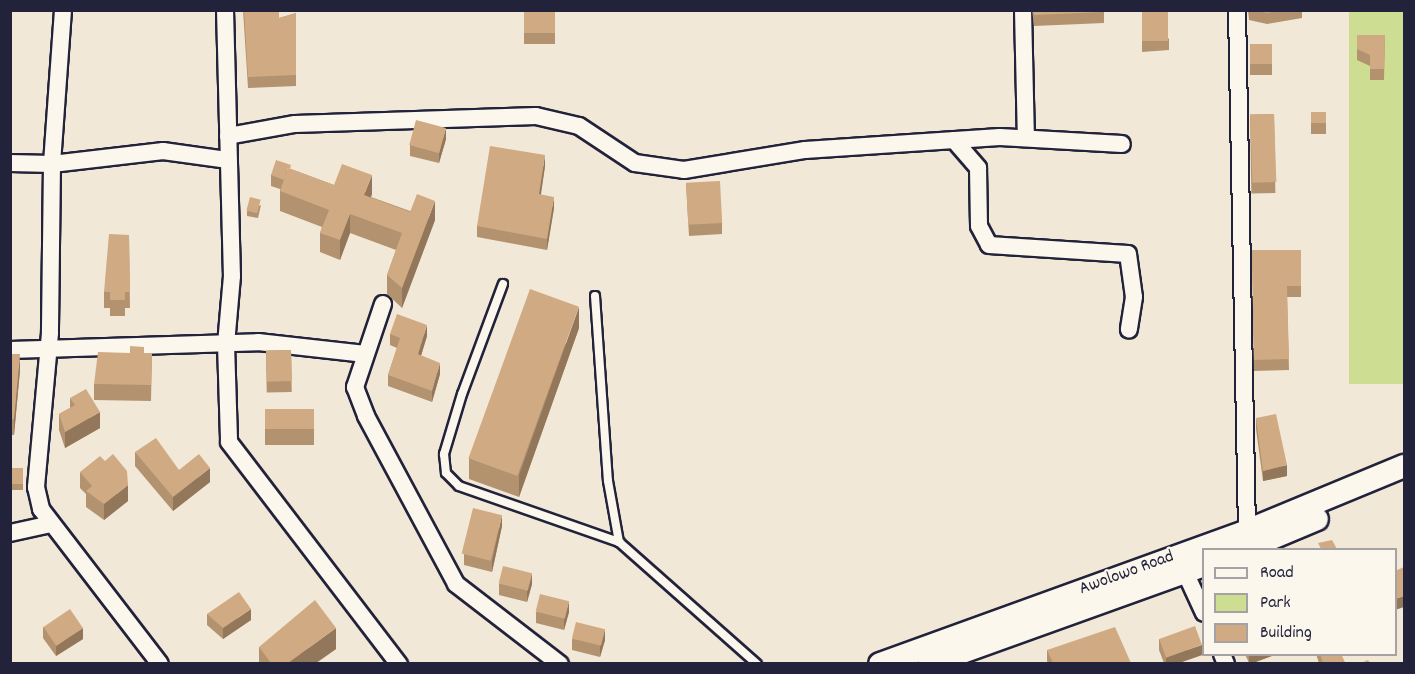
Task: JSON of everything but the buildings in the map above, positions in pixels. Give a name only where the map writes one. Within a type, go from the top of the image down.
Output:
[{"type":"main road","name":"Awolowo Road","points":[[1245,540],[1404,466]]},
{"type":"main road","name":"Awolowo Road","points":[[1221,548],[1404,482]]},
{"type":"main road","name":"Awolowo Road","points":[[880,663],[1202,554]]},
{"type":"main road","name":"Awolowo Road","points":[[929,663],[1194,568]]},
{"type":"street","points":[[63,10],[52,164],[48,350],[36,488],[51,524],[160,663]]},
{"type":"street","points":[[225,10],[232,276],[226,344],[229,442],[239,461],[312,544],[399,663]]},
{"type":"street","points":[[1023,10],[1026,138]]},
{"type":"street","points":[[1237,10],[1245,540]]},
{"type":"street","points":[[228,136],[295,124],[536,116],[579,126],[635,163],[684,170],[805,150],[954,140],[1026,138],[1122,144]]},
{"type":"street","points":[[954,140],[978,168],[979,226],[989,245],[1128,254],[1134,297],[1129,330]]},
{"type":"street","points":[[10,163],[52,164],[163,151],[228,160]]},
{"type":"street","points":[[383,304],[355,387],[358,398],[456,584],[560,663]]},
{"type":"street","points":[[10,350],[226,344],[365,354]]},
{"type":"street","points":[[10,533],[51,524]]},
{"type":"street","points":[[1194,568],[1202,608]]},
{"type":"lane","points":[[503,284],[462,394],[444,454],[446,473],[459,486],[619,542],[757,663]]},
{"type":"lane","points":[[595,296],[608,481],[619,542]]},
{"type":"green space","points":[[1349,11],[1404,11],[1404,384],[1349,384]]}]
